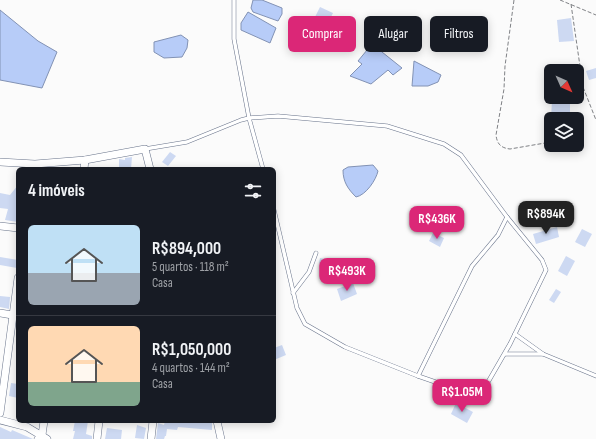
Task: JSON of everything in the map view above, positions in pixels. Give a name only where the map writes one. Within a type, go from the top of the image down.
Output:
[{"type":"street","points":[[0,162],[34,166],[85,160],[145,149],[150,167]]},
{"type":"street","points":[[84,167],[85,160]]},
{"type":"street","points":[[0,226],[16,228]]},
{"type":"street","points":[[0,313],[16,315],[0,413]]},
{"type":"street","points":[[0,420],[27,427],[42,438],[44,423]]},
{"type":"street","points":[[97,439],[99,423]]},
{"type":"street","points":[[151,439],[153,423]]},
{"type":"street","points":[[217,423],[221,439]]},
{"type":"lane","points":[[234,0],[234,39],[249,118],[262,167]]},
{"type":"lane","points":[[145,149],[187,142],[240,120],[249,118],[278,116],[387,126],[444,144],[461,155],[507,217],[542,260],[546,270],[505,354],[484,389],[476,396],[418,376],[345,347],[305,324],[297,308],[276,219]]},
{"type":"lane","points":[[418,376],[472,266],[498,235],[507,217]]},
{"type":"lane","points":[[293,293],[309,272],[316,253]]},
{"type":"lane","points":[[515,334],[544,354],[596,376]]},
{"type":"lane","points":[[505,354],[544,354]]},
{"type":"path","points":[[514,0],[505,66],[504,89],[496,135],[497,142],[504,148],[510,149],[544,143]]},
{"type":"path","points":[[560,0],[596,15]]},
{"type":"path","points":[[571,4],[583,87],[596,120]]},
{"type":"water","points":[[253,0],[262,0],[282,8],[282,14],[278,21],[253,12],[251,8]]},
{"type":"water","points":[[0,10],[38,41],[57,52],[42,88],[0,80]]},
{"type":"water","points":[[248,12],[276,28],[270,43],[241,30],[241,23]]},
{"type":"water","points":[[181,35],[188,40],[187,48],[182,57],[164,58],[154,52],[154,42]]},
{"type":"water","points":[[365,52],[382,52],[402,68],[393,75],[388,70],[371,84],[350,76],[362,64],[358,61]]},
{"type":"water","points":[[414,61],[441,75],[438,82],[428,86],[412,86]]},
{"type":"water","points":[[373,165],[378,171],[375,179],[367,190],[360,196],[356,197],[346,185],[343,170],[348,167]]},
{"type":"building","points":[[320,7],[333,13],[332,16],[316,16]]},
{"type":"building","points":[[571,18],[574,41],[559,42],[557,20]]},
{"type":"building","points":[[596,68],[596,78],[589,80],[586,71]]},
{"type":"building","points":[[552,104],[570,104],[570,112],[551,112]]},
{"type":"building","points":[[170,152],[176,156],[168,166],[162,162]]},
{"type":"building","points":[[132,157],[131,167],[119,167],[119,159],[125,160],[125,158]]},
{"type":"building","points":[[16,188],[16,222],[5,220],[8,209],[0,208],[0,193],[10,195]]},
{"type":"building","points":[[557,227],[559,237],[536,244],[533,234]]},
{"type":"building","points":[[582,229],[592,234],[585,247],[575,242]]},
{"type":"building","points":[[433,233],[444,238],[440,247],[429,241]]},
{"type":"building","points":[[566,256],[575,261],[567,276],[558,271]]},
{"type":"building","points":[[0,257],[16,260],[16,268],[0,265]]},
{"type":"building","points":[[320,258],[369,269],[368,274],[352,270],[351,276],[335,272],[336,267],[319,263]]},
{"type":"building","points":[[353,283],[357,294],[341,301],[337,289]]},
{"type":"building","points":[[556,289],[561,292],[554,303],[549,300]]},
{"type":"building","points":[[0,296],[10,297],[9,309],[0,307]]},
{"type":"building","points":[[282,345],[286,355],[276,359],[276,347]]},
{"type":"building","points":[[11,383],[16,384],[16,398],[9,396]]},
{"type":"building","points":[[456,403],[473,412],[467,423],[451,414]]},
{"type":"building","points":[[75,423],[88,423],[86,434],[92,436],[92,439],[73,439],[75,431],[73,431]]},
{"type":"building","points":[[158,423],[164,425],[164,423],[212,423],[212,430],[178,427],[177,430],[167,429],[164,439],[156,439]]},
{"type":"building","points":[[137,425],[146,428],[144,439],[135,438]]},
{"type":"building","points":[[0,427],[11,432],[12,430],[33,439],[0,439]]},
{"type":"building","points":[[107,428],[122,430],[121,439],[105,439]]}]
